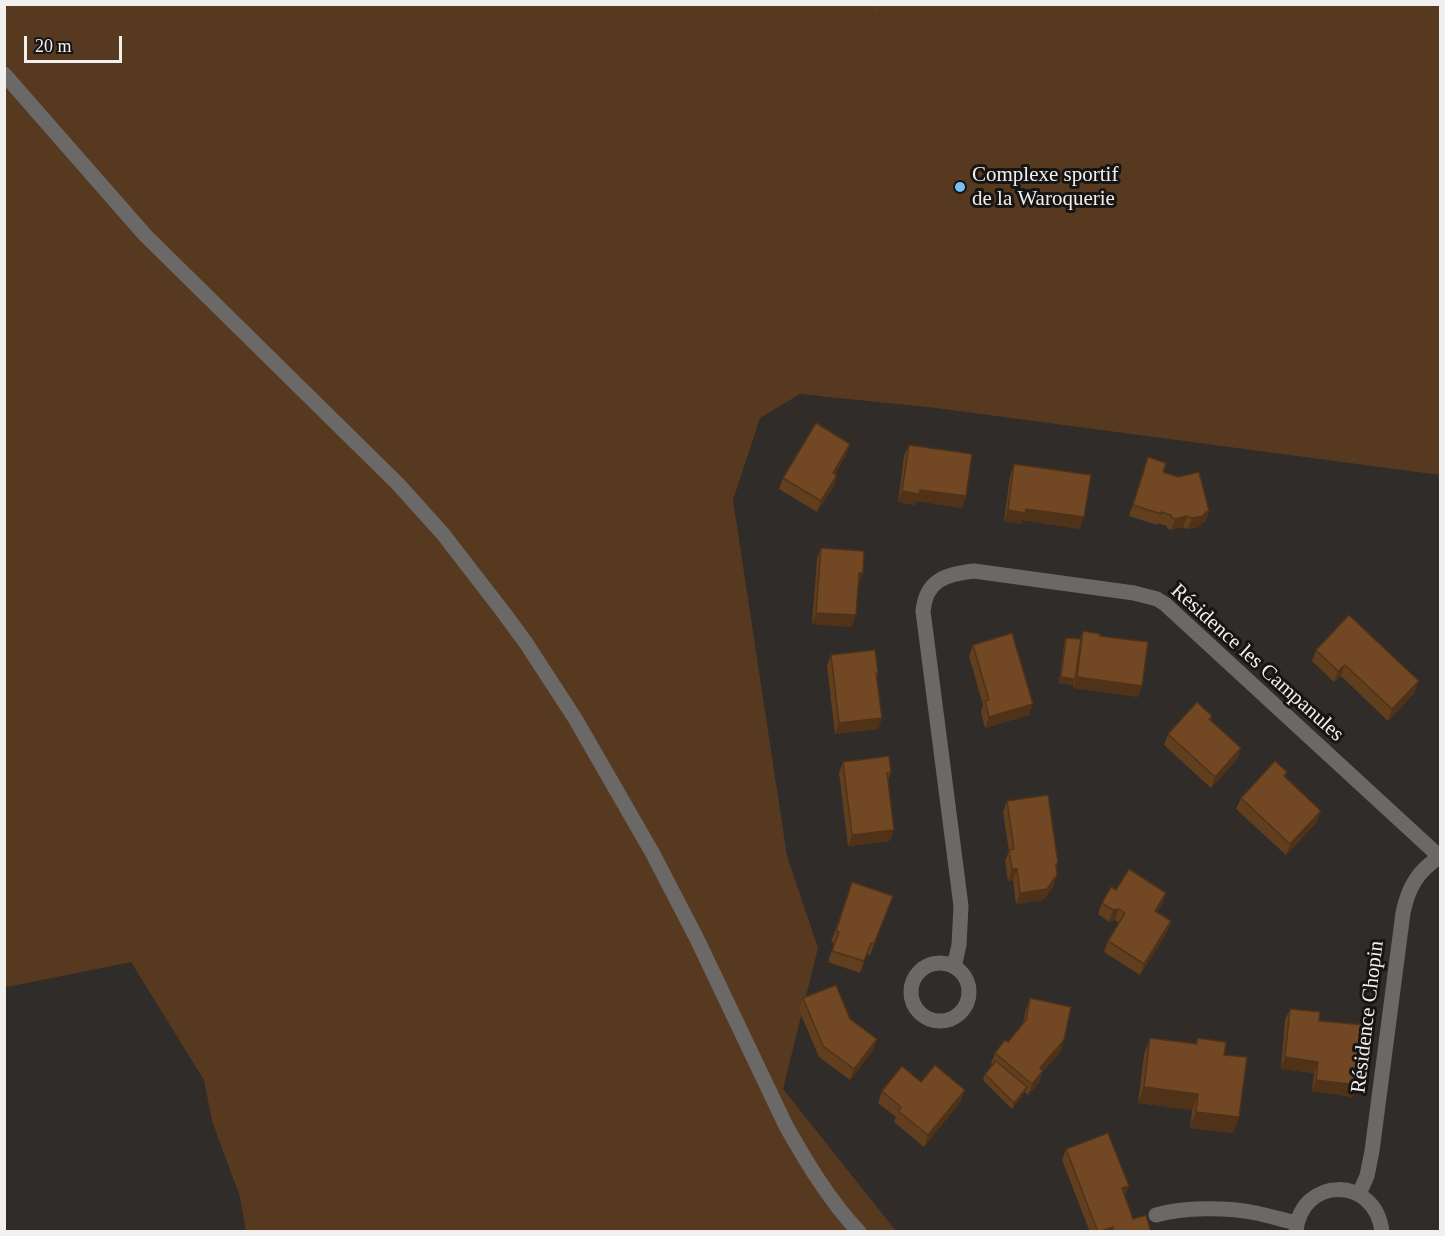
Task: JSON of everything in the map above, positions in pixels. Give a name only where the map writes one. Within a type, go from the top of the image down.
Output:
[{"type":"street","points":[[4,74],[145,235],[411,497],[444,534],[504,613],[576,720],[652,854],[685,915],[797,1146],[820,1184],[859,1232]]},
{"type":"street","name":"Résidence les Campanules","points":[[954,967],[961,930],[961,906],[923,611],[927,591],[943,578],[953,574],[974,571],[1134,593],[1157,599],[1440,857]]},
{"type":"street","name":"Résidence Chopin","points":[[1359,1194],[1372,1151],[1406,900],[1415,880],[1440,857]]},
{"type":"street","points":[[1156,1215],[1179,1210],[1234,1210],[1257,1213],[1297,1227],[1305,1207],[1318,1195],[1342,1189],[1359,1194],[1370,1202],[1380,1218],[1382,1232]]},
{"type":"shaded area","points":[[4,5],[1440,5],[1440,475],[936,408],[800,394],[760,418],[733,500],[787,856],[818,948],[783,1089],[896,1231],[246,1231],[240,1197],[212,1121],[204,1080],[131,962],[7,987],[4,979]]},
{"type":"building","points":[[816,423],[850,444],[833,473],[837,475],[821,501],[783,478]]},
{"type":"building","points":[[909,445],[972,454],[966,496],[920,490],[919,494],[902,491]]},
{"type":"building","points":[[1148,457],[1166,463],[1163,472],[1178,477],[1199,472],[1209,511],[1203,516],[1175,519],[1171,515],[1133,505]]},
{"type":"building","points":[[1014,464],[1091,475],[1084,517],[1026,509],[1025,513],[1008,510]]},
{"type":"building","points":[[821,548],[864,551],[863,573],[859,573],[856,615],[816,613]]},
{"type":"building","points":[[1349,615],[1419,681],[1392,709],[1345,665],[1338,671],[1316,650]]},
{"type":"building","points":[[1083,631],[1100,634],[1100,636],[1148,642],[1142,686],[1077,677]]},
{"type":"building","points":[[1012,633],[1033,704],[989,717],[985,701],[989,700],[973,645]]},
{"type":"building","points":[[1066,638],[1081,639],[1075,679],[1061,677]]},
{"type":"building","points":[[875,650],[882,718],[839,723],[831,655]]},
{"type":"building","points":[[1197,702],[1212,716],[1209,719],[1241,748],[1215,777],[1168,734]]},
{"type":"building","points":[[889,756],[891,772],[887,773],[894,830],[852,835],[843,762]]},
{"type":"building","points":[[1275,761],[1287,772],[1284,776],[1321,811],[1290,844],[1241,798]]},
{"type":"building","points":[[1048,795],[1058,863],[1056,864],[1057,875],[1047,889],[1020,893],[1017,869],[1012,869],[1009,850],[1014,849],[1007,801]]},
{"type":"building","points":[[1129,869],[1166,893],[1155,911],[1171,921],[1144,964],[1108,941],[1125,913],[1119,909],[1113,910],[1102,903],[1111,887],[1116,890]]},
{"type":"building","points":[[852,882],[893,896],[874,944],[871,943],[864,961],[832,951]]},
{"type":"building","points":[[836,985],[850,1019],[877,1039],[854,1069],[823,1046],[803,998]]},
{"type":"building","points":[[1030,998],[1071,1007],[1064,1040],[1040,1068],[1043,1071],[1032,1084],[995,1053],[1005,1040],[1008,1042],[1026,1020]]},
{"type":"building","points":[[1290,1009],[1320,1012],[1319,1021],[1365,1025],[1357,1085],[1316,1080],[1318,1062],[1285,1057]]},
{"type":"building","points":[[1150,1038],[1197,1044],[1197,1038],[1226,1042],[1224,1055],[1247,1057],[1239,1117],[1196,1112],[1198,1094],[1144,1087]]},
{"type":"building","points":[[996,1061],[1027,1087],[1014,1103],[985,1074]]},
{"type":"building","points":[[935,1065],[965,1090],[928,1135],[898,1111],[901,1107],[882,1091],[902,1066],[921,1082]]},
{"type":"building","points":[[1108,1133],[1129,1186],[1122,1188],[1133,1219],[1146,1215],[1151,1232],[1114,1232],[1113,1227],[1098,1232],[1066,1149]]},
{"type":"place","name":"Complexe sportif de la Waroquerie","points":[[960,187]]}]
